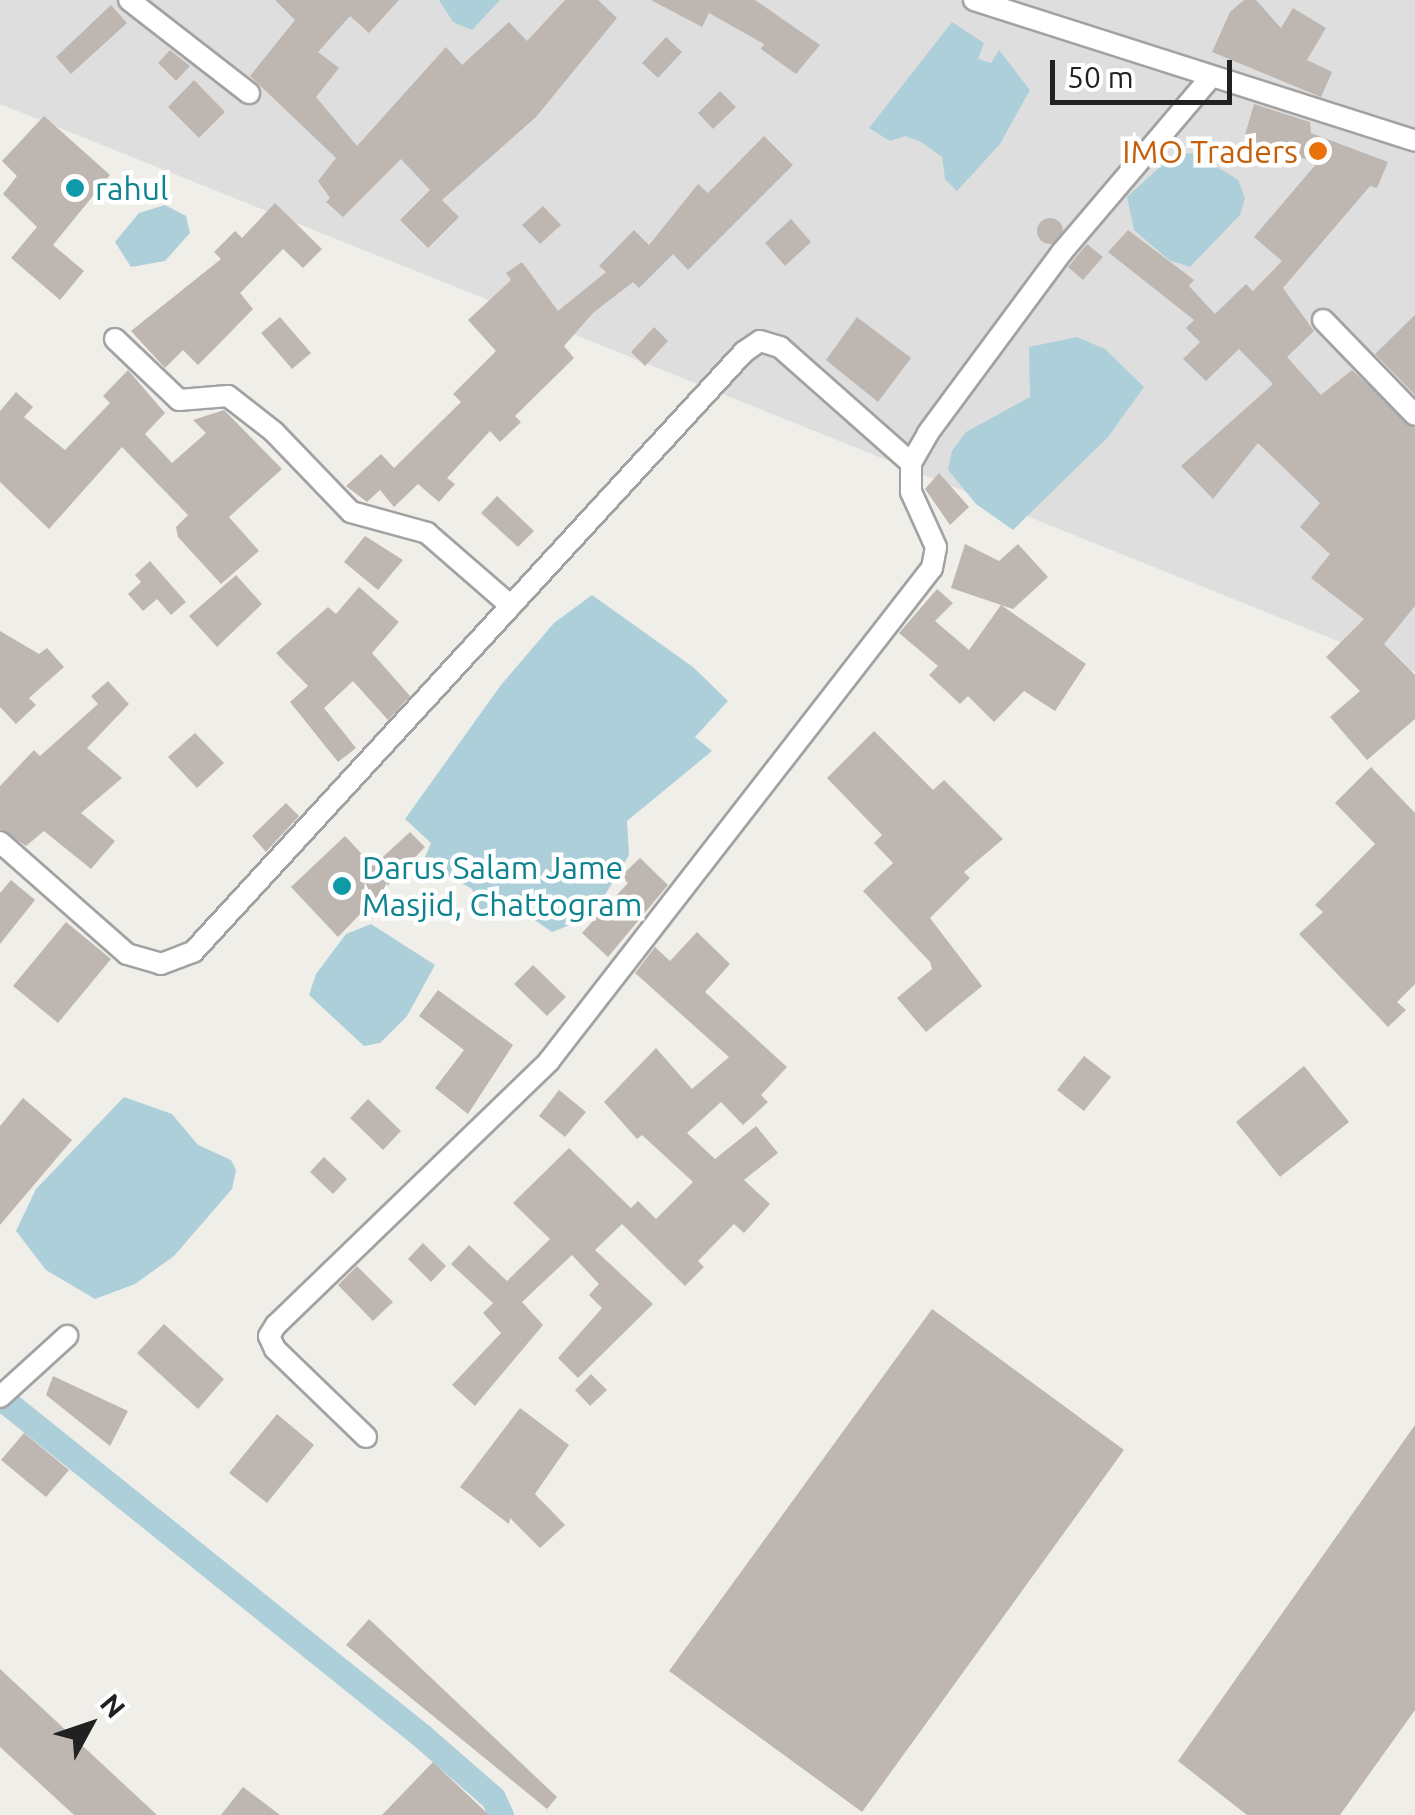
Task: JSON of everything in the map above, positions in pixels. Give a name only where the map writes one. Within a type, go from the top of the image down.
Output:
[{"type":"street","points":[[128,0],[248,94]]},
{"type":"street","points":[[974,0],[1415,141]]},
{"type":"street","points":[[366,1437],[269,1336],[416,1183],[550,1061],[932,568],[936,547],[911,492],[911,463],[1062,252],[1210,78]]},
{"type":"street","points":[[1323,320],[1415,415]]},
{"type":"street","points":[[116,340],[179,400],[228,396],[274,432],[352,512],[427,534],[511,606]]},
{"type":"street","points":[[0,842],[127,954],[161,964],[193,952],[760,342],[780,346],[911,463]]},
{"type":"street","points":[[0,1396],[31,1362],[66,1336]]},
{"type":"shaded area","points":[[0,0],[1415,0],[1415,672],[0,104]]},
{"type":"water","points":[[439,0],[500,0],[472,30],[453,22]]},
{"type":"water","points":[[952,22],[984,43],[978,59],[991,63],[999,50],[1030,90],[1000,144],[957,191],[945,179],[942,157],[921,142],[905,136],[890,141],[869,128]]},
{"type":"water","points":[[1195,153],[1238,180],[1245,198],[1240,215],[1190,267],[1169,260],[1134,230],[1127,197],[1174,154]]},
{"type":"water","points":[[165,205],[186,216],[190,233],[165,261],[131,267],[115,242],[139,213]]},
{"type":"water","points":[[1077,337],[1105,349],[1144,387],[1108,437],[1013,530],[976,504],[948,470],[952,451],[966,432],[1030,397],[1029,347]]},
{"type":"water","points":[[592,595],[693,667],[728,701],[695,737],[712,751],[627,821],[629,855],[602,900],[583,920],[552,932],[520,910],[494,917],[480,913],[472,889],[423,862],[431,843],[405,819],[501,685],[554,623]]},
{"type":"water","points":[[371,924],[435,965],[407,1016],[380,1043],[364,1046],[309,995],[316,974],[346,934]]},
{"type":"water","points":[[124,1097],[172,1114],[198,1145],[231,1160],[236,1170],[232,1189],[174,1256],[135,1284],[95,1299],[46,1270],[16,1231],[36,1189]]},
{"type":"building","points":[[275,0],[399,0],[369,33],[350,16],[318,52],[339,68],[316,97],[357,146],[446,47],[462,65],[509,22],[527,41],[565,0],[598,0],[617,18],[536,117],[442,200],[459,217],[428,248],[400,220],[430,190],[401,159],[343,217],[326,202],[330,198],[318,181],[336,158],[250,76],[295,20]]},
{"type":"building","points":[[651,0],[755,0],[820,45],[796,74],[761,49],[764,44],[709,13],[702,27]]},
{"type":"building","points":[[1244,0],[1256,0],[1281,28],[1293,8],[1326,28],[1307,60],[1332,72],[1321,97],[1212,52],[1230,12]]},
{"type":"building","points":[[111,5],[127,23],[71,74],[56,57]]},
{"type":"building","points":[[666,37],[682,52],[658,78],[642,63]]},
{"type":"building","points":[[170,50],[190,66],[176,81],[158,63]]},
{"type":"building","points":[[194,80],[225,112],[199,138],[168,107]]},
{"type":"building","points":[[720,91],[736,107],[713,129],[698,113]]},
{"type":"building","points":[[1254,104],[1310,122],[1311,133],[1388,162],[1377,188],[1370,186],[1283,288],[1314,331],[1287,357],[1321,395],[1352,370],[1415,428],[1415,606],[1384,644],[1415,675],[1415,719],[1367,760],[1330,717],[1360,691],[1326,657],[1364,619],[1311,578],[1330,554],[1300,527],[1320,503],[1258,443],[1213,499],[1181,466],[1273,384],[1239,349],[1206,381],[1183,359],[1200,342],[1186,328],[1194,320],[1108,252],[1128,230],[1194,280],[1189,286],[1215,314],[1246,284],[1253,291],[1282,261],[1254,237],[1317,163],[1244,138]]},
{"type":"building","points":[[44,116],[110,175],[53,245],[84,271],[60,300],[11,258],[37,227],[3,194],[17,176],[2,161]]},
{"type":"building","points":[[764,136],[793,165],[688,270],[673,254],[639,288],[633,282],[593,313],[564,346],[574,358],[515,416],[521,422],[500,442],[490,431],[447,478],[455,484],[439,502],[418,484],[394,507],[380,490],[367,502],[346,486],[381,454],[394,468],[461,402],[453,394],[496,351],[468,320],[511,280],[506,273],[522,262],[558,311],[606,272],[599,266],[634,230],[649,245],[698,184],[708,193]]},
{"type":"building","points":[[275,203],[322,249],[303,268],[283,249],[240,293],[253,309],[219,344],[198,365],[183,350],[165,368],[131,331],[221,259],[214,252],[235,231],[242,238]]},
{"type":"building","points":[[543,206],[561,225],[540,244],[522,225]]},
{"type":"building","points":[[1050,218],[1059,222],[1063,231],[1059,240],[1050,244],[1041,240],[1037,231],[1041,222]]},
{"type":"building","points":[[791,219],[811,242],[785,266],[765,243]]},
{"type":"building","points":[[1087,244],[1103,257],[1083,280],[1068,267]]},
{"type":"building","points":[[1415,315],[1415,395],[1375,354]]},
{"type":"building","points":[[280,317],[311,353],[292,369],[261,333]]},
{"type":"building","points":[[857,317],[911,358],[878,402],[826,360]]},
{"type":"building","points":[[654,327],[668,341],[645,366],[631,352]]},
{"type":"building","points":[[128,370],[165,413],[145,434],[172,463],[206,433],[193,420],[224,410],[282,469],[229,517],[259,551],[221,584],[178,537],[176,527],[188,515],[122,447],[49,529],[0,482],[0,411],[16,392],[33,407],[24,417],[65,450],[110,403],[103,396]]},
{"type":"building","points":[[939,473],[969,507],[950,525],[925,489]]},
{"type":"building","points":[[497,496],[534,531],[518,547],[481,513]]},
{"type":"building","points":[[365,536],[403,560],[378,590],[344,562]]},
{"type":"building","points":[[965,544],[999,561],[1018,544],[1048,577],[1013,609],[951,588]]},
{"type":"building","points":[[150,561],[186,602],[171,615],[157,599],[143,611],[128,594],[141,582],[135,575]]},
{"type":"building","points":[[236,575],[262,604],[217,647],[189,616]]},
{"type":"building","points":[[359,587],[399,622],[372,653],[410,696],[388,720],[353,681],[324,708],[356,748],[338,762],[290,702],[308,686],[276,653],[328,607],[336,614]]},
{"type":"building","points":[[937,589],[953,603],[935,621],[969,650],[1001,605],[1086,664],[1055,711],[1024,691],[994,722],[968,696],[960,704],[929,675],[938,666],[899,633]]},
{"type":"building","points":[[0,631],[39,654],[47,648],[64,667],[29,698],[36,705],[16,724],[0,707]]},
{"type":"building","points":[[108,681],[129,704],[87,748],[122,778],[81,813],[115,841],[91,869],[44,831],[26,846],[0,829],[0,786],[34,750],[40,756],[98,704],[91,696]]},
{"type":"building","points":[[874,731],[933,790],[944,780],[1003,839],[964,872],[970,878],[930,918],[982,986],[926,1032],[897,998],[932,969],[930,962],[863,891],[893,863],[874,843],[882,835],[827,778]]},
{"type":"building","points":[[195,733],[224,763],[197,788],[168,757]]},
{"type":"building","points":[[1371,767],[1415,813],[1415,984],[1397,1002],[1406,1010],[1388,1027],[1299,934],[1323,912],[1315,905],[1375,844],[1335,803]]},
{"type":"building","points":[[286,803],[299,816],[266,852],[252,836]]},
{"type":"building","name":"Darus Salam Jame Masjid, Chattogram","points":[[410,832],[425,847],[338,937],[291,887],[345,836],[373,866]]},
{"type":"building","points":[[640,858],[668,885],[608,957],[582,933],[628,883],[621,876]]},
{"type":"building","points":[[11,880],[35,900],[0,944],[0,893]]},
{"type":"building","points":[[66,922],[111,959],[58,1023],[13,986]]},
{"type":"building","points":[[697,932],[730,964],[705,992],[787,1067],[761,1095],[768,1102],[743,1125],[721,1102],[687,1133],[715,1159],[756,1126],[778,1153],[744,1180],[770,1204],[744,1233],[734,1224],[698,1261],[704,1267],[685,1286],[622,1224],[595,1250],[653,1304],[578,1378],[558,1358],[602,1308],[589,1295],[599,1284],[572,1255],[522,1302],[543,1325],[475,1406],[452,1385],[501,1333],[483,1313],[493,1303],[451,1264],[469,1245],[507,1281],[550,1239],[513,1203],[569,1148],[631,1208],[638,1201],[656,1219],[693,1182],[642,1135],[637,1139],[604,1102],[656,1048],[692,1089],[729,1057],[635,973],[655,947],[670,961]]},
{"type":"building","points":[[533,965],[566,997],[547,1016],[514,984]]},
{"type":"building","points":[[438,990],[513,1045],[468,1114],[435,1088],[464,1050],[419,1016]]},
{"type":"building","points":[[1084,1056],[1111,1077],[1084,1111],[1057,1090]]},
{"type":"building","points":[[1304,1066],[1349,1122],[1280,1177],[1236,1122]]},
{"type":"building","points":[[559,1090],[586,1112],[565,1137],[539,1116]]},
{"type":"building","points":[[23,1098],[72,1140],[0,1225],[0,1126]]},
{"type":"building","points":[[368,1099],[401,1131],[383,1150],[350,1118]]},
{"type":"building","points":[[324,1157],[347,1179],[333,1194],[310,1172]]},
{"type":"building","points":[[423,1243],[446,1266],[431,1282],[408,1259]]},
{"type":"building","points":[[357,1266],[393,1302],[373,1321],[338,1285]]},
{"type":"building","points":[[932,1309],[1124,1450],[862,1812],[669,1671]]},
{"type":"building","points":[[164,1324],[224,1379],[198,1409],[137,1353]]},
{"type":"building","points":[[591,1374],[607,1390],[590,1406],[575,1390]]},
{"type":"building","points":[[53,1376],[128,1411],[110,1446],[46,1395]]},
{"type":"building","points":[[520,1408],[569,1445],[535,1494],[565,1525],[540,1548],[510,1518],[509,1524],[460,1487]]},
{"type":"building","points":[[277,1414],[314,1445],[267,1503],[229,1473]]},
{"type":"building","points":[[1415,1425],[1415,1710],[1340,1815],[1247,1815],[1178,1761]]},
{"type":"building","points":[[24,1433],[69,1470],[46,1497],[1,1460]]},
{"type":"building","points":[[369,1619],[557,1797],[547,1809],[346,1645]]},
{"type":"building","points":[[0,1669],[157,1815],[74,1815],[0,1747]]},
{"type":"building","points":[[433,1762],[489,1815],[382,1815]]},
{"type":"building","points":[[243,1787],[280,1815],[221,1815]]},
{"type":"waterway","points":[[0,1397],[422,1736],[493,1798],[501,1815]]},
{"type":"place","name":"IMO Traders","points":[[1318,151]]},
{"type":"place","name":"rahul","points":[[75,188]]},
{"type":"place","name":"Darus Salam Jame Masjid, Chattogram","points":[[342,886]]}]
